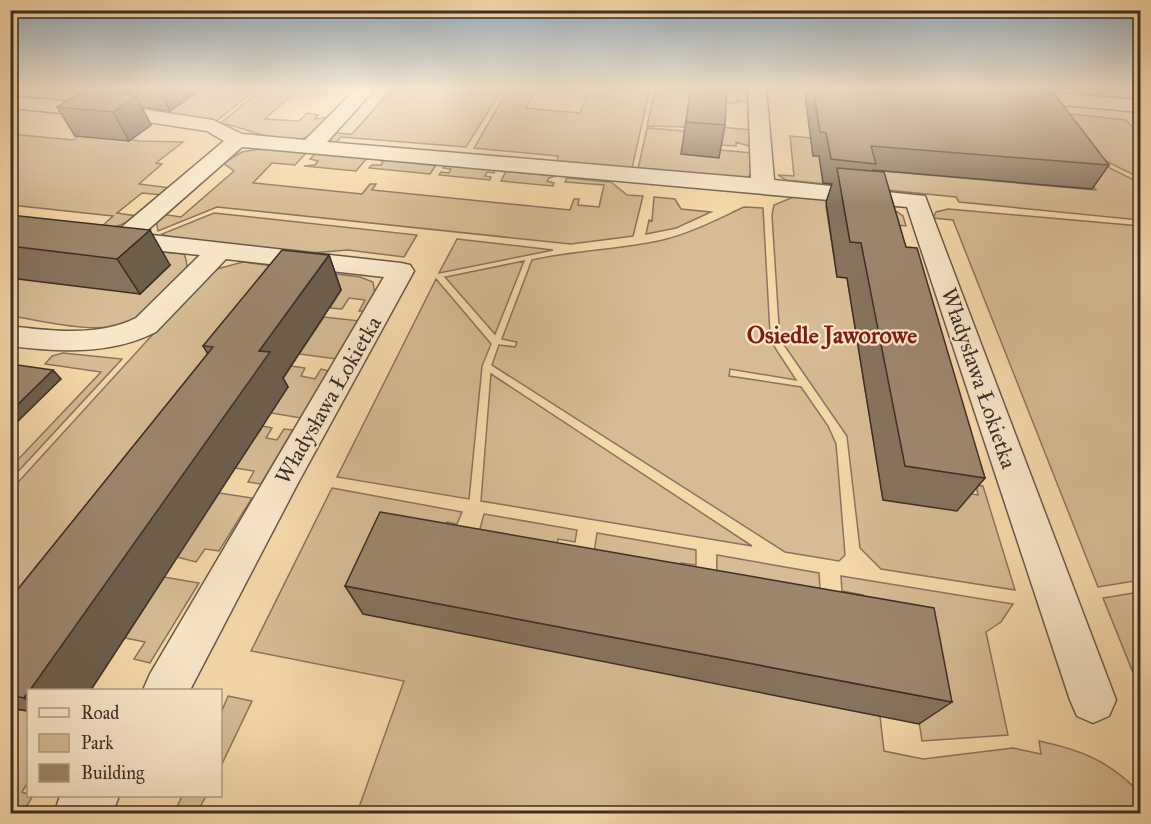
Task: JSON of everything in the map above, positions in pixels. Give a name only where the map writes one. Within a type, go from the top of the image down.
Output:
[{"type":"street","name":"Władysława Łokietka","points":[[214,126],[237,140],[917,201],[1093,700]]},
{"type":"street","points":[[309,147],[330,126]]},
{"type":"street","points":[[760,126],[763,186]]},
{"type":"street","points":[[122,239],[237,140]]},
{"type":"street","name":"Władysława Łokietka","points":[[93,236],[401,271],[285,473],[167,689]]},
{"type":"street","points":[[10,336],[49,339],[103,338],[134,333],[146,325],[218,252]]},
{"type":"green space","points":[[235,126],[322,126],[309,136],[300,139],[277,139]]},
{"type":"green space","points":[[359,126],[479,126],[466,147],[341,137],[333,145],[329,143],[335,133],[352,134]]},
{"type":"green space","points":[[487,126],[641,126],[632,168],[557,162],[558,156],[474,148]]},
{"type":"green space","points":[[1061,126],[1132,126],[1140,135],[1140,178],[1098,157]]},
{"type":"green space","points":[[721,127],[751,130],[752,147],[736,142],[736,146],[720,145]]},
{"type":"green space","points":[[647,128],[685,131],[720,150],[752,153],[751,174],[747,178],[638,169]]},
{"type":"green space","points":[[84,132],[140,141],[183,142],[156,163],[162,164],[139,184],[171,188],[163,195],[142,193],[117,213],[137,216],[118,226],[98,230],[113,216],[11,205],[11,134],[73,140]]},
{"type":"green space","points":[[790,136],[811,138],[837,158],[860,169],[1096,190],[1082,169],[1104,165],[1140,183],[1140,220],[959,202],[956,197],[786,180],[778,175],[794,176]]},
{"type":"green space","points":[[265,148],[307,152],[295,165],[272,163],[253,183],[362,194],[370,184],[376,184],[372,190],[570,210],[574,199],[579,199],[578,205],[599,207],[604,185],[565,182],[567,178],[611,182],[627,195],[643,196],[633,236],[571,244],[217,207],[158,231],[156,220],[161,214],[181,217],[234,171],[223,163],[242,152]]},
{"type":"green space","points":[[316,153],[367,158],[356,171],[304,166],[315,165],[318,161],[310,159]]},
{"type":"green space","points":[[378,159],[436,165],[430,174],[369,168],[372,165],[381,165],[383,162]]},
{"type":"green space","points":[[445,165],[495,170],[494,173],[487,172],[485,176],[491,177],[490,180],[439,175],[441,172],[449,173],[451,169],[443,168]]},
{"type":"green space","points":[[506,171],[556,176],[547,181],[554,183],[553,186],[501,181]]},
{"type":"green space","points":[[808,195],[893,209],[903,216],[906,226],[875,223],[826,206],[837,276],[847,278],[883,499],[962,493],[978,495],[976,485],[983,486],[1015,590],[881,569],[860,548],[847,436],[780,339],[772,215],[774,205],[796,196]]},
{"type":"green space","points":[[654,197],[675,199],[681,209],[711,212],[676,228],[646,234],[649,220],[652,221]]},
{"type":"green space","points":[[744,207],[763,208],[770,335],[775,348],[796,380],[730,369],[729,376],[801,387],[828,426],[836,444],[845,555],[839,561],[785,552],[492,365],[499,345],[515,347],[517,342],[502,339],[532,260],[663,240],[695,230]]},
{"type":"green space","points":[[948,209],[1140,226],[1140,580],[1098,587],[953,220],[933,218],[936,212]]},
{"type":"green space","points":[[214,213],[417,235],[404,257],[348,250],[298,254],[171,238],[162,234]]},
{"type":"green space","points":[[457,239],[553,250],[439,273]]},
{"type":"green space","points":[[152,251],[184,254],[187,265],[185,274],[157,303],[131,322],[104,328],[88,328],[11,316],[11,278]]},
{"type":"green space","points":[[524,261],[495,334],[445,277],[446,277]]},
{"type":"green space","points":[[243,262],[360,277],[373,282],[375,295],[366,311],[359,311],[365,300],[349,298],[342,309],[330,308],[341,290],[11,687],[11,490],[205,277],[217,269]]},
{"type":"green space","points":[[436,279],[491,344],[482,366],[469,499],[337,477]]},
{"type":"green space","points":[[324,317],[360,321],[337,359],[299,354]]},
{"type":"green space","points":[[63,353],[122,359],[11,479],[11,467],[101,372],[45,364],[52,356]]},
{"type":"green space","points":[[291,366],[305,368],[301,376],[315,379],[321,369],[329,371],[301,418],[271,413],[287,387],[278,386]]},
{"type":"green space","points":[[491,374],[752,546],[481,501]]},
{"type":"green space","points":[[263,426],[272,428],[266,438],[277,440],[284,429],[293,430],[261,484],[248,482],[254,471],[235,468]]},
{"type":"green space","points":[[332,488],[462,512],[457,524],[447,522],[443,533],[880,716],[884,751],[923,759],[1013,748],[1041,754],[1039,741],[1069,748],[1094,758],[1129,782],[1140,793],[1140,813],[357,813],[404,681],[251,651]]},
{"type":"green space","points":[[219,493],[252,498],[219,551],[205,549],[196,562],[177,557]]},
{"type":"green space","points":[[484,514],[577,530],[575,542],[558,539],[555,555],[472,558]]},
{"type":"green space","points":[[597,533],[696,550],[696,565],[681,563],[679,576],[590,579]]},
{"type":"green space","points":[[717,555],[819,573],[822,621],[716,601]]},
{"type":"green space","points":[[841,576],[1013,604],[1001,622],[986,632],[1008,735],[922,741],[906,636],[865,610],[863,595],[842,591]]},
{"type":"green space","points":[[164,577],[199,583],[150,663],[134,659],[145,642],[125,638]]},
{"type":"green space","points":[[1140,592],[1140,690],[1103,598]]},
{"type":"green space","points":[[228,696],[252,701],[222,764],[222,711]]},
{"type":"green space","points":[[10,708],[27,711],[27,784],[22,792],[27,794],[27,797],[32,797],[22,813],[11,813]]},
{"type":"green space","points":[[182,797],[205,797],[197,813],[174,813]]},
{"type":"building","points":[[819,126],[1079,126],[1109,165],[871,146],[876,164],[831,159],[826,133],[820,132]]},
{"type":"building","points":[[837,168],[884,172],[906,247],[917,248],[985,478],[905,466],[861,243],[850,242]]},
{"type":"building","points":[[10,215],[150,230],[117,259],[10,246]]},
{"type":"building","points":[[282,250],[329,255],[259,351],[270,352],[31,689],[27,689],[24,698],[10,695],[10,599],[213,347],[203,346]]},
{"type":"building","points":[[10,364],[53,370],[10,412]]},
{"type":"building","points":[[380,512],[934,608],[952,702],[345,586]]},
{"type":"district","name":"Osiedle Jaworowe","points":[[832,335]]}]
